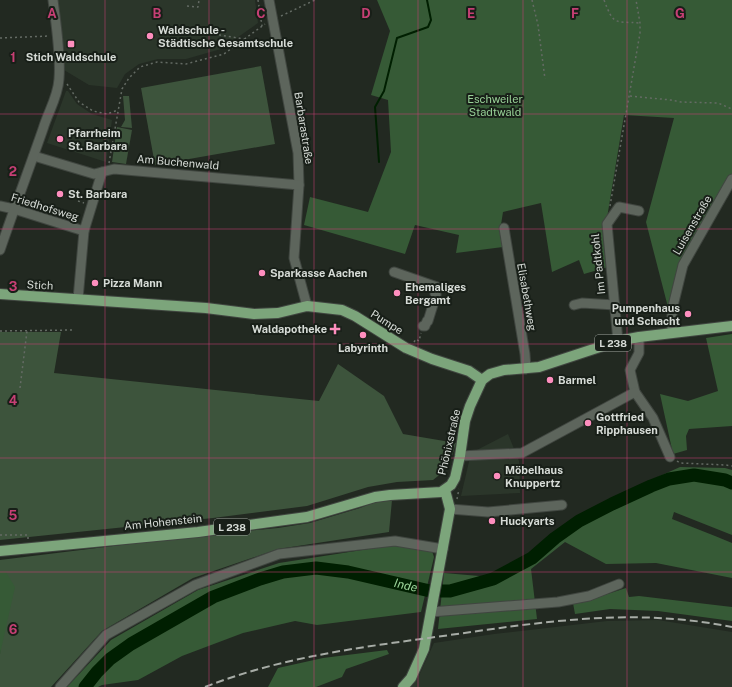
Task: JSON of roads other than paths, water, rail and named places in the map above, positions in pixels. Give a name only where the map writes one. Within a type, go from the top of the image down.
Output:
[{"type":"main road","name":"Stich","points":[[0,294],[78,299]]},
{"type":"main road","name":"Pumpe","points":[[78,299],[206,308],[254,314],[278,313],[307,306],[342,310],[355,316],[406,348],[432,359],[469,371],[482,380]]},
{"type":"main road","name":"L 238","points":[[482,380],[495,372],[539,367],[618,341],[639,337],[732,326]]},
{"type":"main road","name":"Phönixstraße","points":[[406,686],[412,678],[424,649],[450,509],[445,490],[451,485],[455,478],[467,416],[482,380]]},
{"type":"main road","name":"Am Hohenstein","points":[[0,551],[198,532],[307,517],[375,497],[434,493],[445,490]]},
{"type":"street","points":[[0,250],[43,127],[54,100],[59,80],[57,36],[53,0]]},
{"type":"street","name":"Barbarastraße","points":[[269,0],[298,153],[299,185],[294,258],[307,306]]},
{"type":"street","name":"Am Buchenwald","points":[[34,156],[94,174],[114,169],[299,185]]},
{"type":"street","points":[[78,299],[84,231],[102,172]]},
{"type":"street","name":"Luisenstraße","points":[[672,333],[672,310],[683,265],[732,180]]},
{"type":"street","name":"Friedhofsweg","points":[[0,206],[84,231]]},
{"type":"street","name":"Im Padtkohl","points":[[618,341],[607,224],[619,208],[639,211]]},
{"type":"street","name":"Elisabethweg","points":[[504,228],[525,354],[526,369]]},
{"type":"street","points":[[394,272],[437,286],[436,295],[428,321],[425,326],[423,326]]},
{"type":"street","points":[[574,305],[582,303],[615,305]]},
{"type":"street","points":[[639,337],[639,353],[630,370],[635,392],[653,418],[670,457]]},
{"type":"street","points":[[460,456],[522,453],[635,392]]},
{"type":"street","points":[[450,509],[488,512],[562,505]]},
{"type":"street","points":[[60,687],[106,635],[195,585],[279,554],[395,541],[443,550]]},
{"type":"street","points":[[431,608],[558,602],[589,596],[619,584]]},
{"type":"waterway","points":[[379,162],[375,107],[384,91],[397,38],[428,27],[431,20],[427,0]]},
{"type":"waterway","name":"Inde","points":[[85,687],[110,659],[131,644],[213,597],[260,579],[283,572],[316,568],[348,572],[430,591],[450,591],[493,579],[532,558],[555,538],[579,521],[612,504],[669,479],[694,475],[725,480],[732,483]]},
{"type":"railway","points":[[205,687],[263,668],[322,654],[382,644],[516,626],[623,617],[695,621],[732,627]]},
{"type":"place","name":"Waldschule - Städtische Gesamtschule","points":[[150,36]]},
{"type":"place","name":"Stich Waldschule","points":[[71,44]]},
{"type":"place","name":"Pfarrheim St. Barbara","points":[[60,139]]},
{"type":"place","name":"St. Barbara","points":[[60,194]]},
{"type":"place","name":"Sparkasse Aachen","points":[[262,273]]},
{"type":"place","name":"Pizza Mann","points":[[95,283]]},
{"type":"place","name":"Ehemaliges Bergamt","points":[[397,293]]},
{"type":"place","name":"Pumpenhaus und Schacht","points":[[688,314]]},
{"type":"place","name":"Waldapotheke","points":[[335,329]]},
{"type":"place","name":"Labyrinth","points":[[363,335]]},
{"type":"place","name":"Barmel","points":[[550,380]]},
{"type":"place","name":"Gottfried Ripphausen","points":[[588,423]]},
{"type":"place","name":"Möbelhaus Knuppertz","points":[[497,476]]},
{"type":"place","name":"Huckyarts","points":[[492,521]]},
{"type":"park label","name":"Eschweiler Stadtwald","points":[[495,105]]}]
